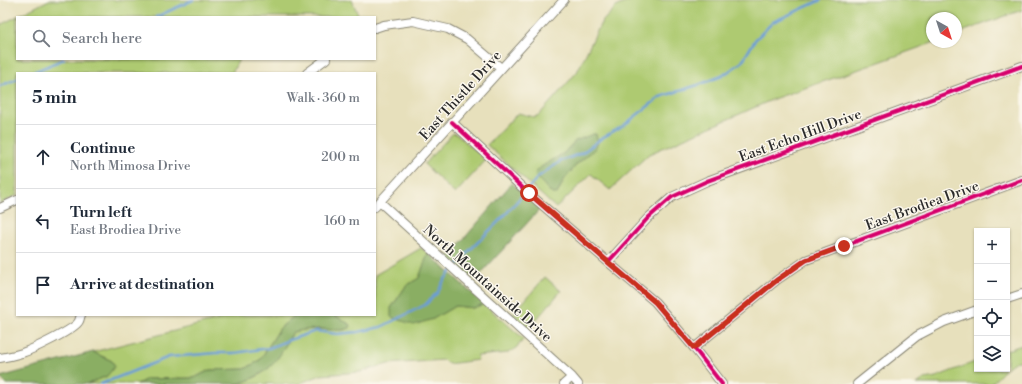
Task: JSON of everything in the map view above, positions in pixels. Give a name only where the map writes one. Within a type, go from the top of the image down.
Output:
[{"type":"street","name":"East Thistle Drive","points":[[377,205],[564,0]]},
{"type":"street","points":[[376,28],[384,25],[413,21],[448,29],[467,39],[501,68]]},
{"type":"street","points":[[308,72],[325,60]]},
{"type":"street","name":"East Echo Hill Drive","points":[[608,262],[648,218],[672,197],[707,181],[1022,66]]},
{"type":"street","points":[[452,122],[526,191],[655,302],[722,384]]},
{"type":"street","name":"East Brodiea Drive","points":[[694,348],[777,280],[806,260],[1022,180]]},
{"type":"street","points":[[0,208],[16,200]]},
{"type":"street","name":"North Mountainside Drive","points":[[377,205],[572,377],[578,384]]},
{"type":"street","points":[[1010,298],[1022,294]]},
{"type":"street","points":[[857,384],[917,336],[944,322],[974,311]]},
{"type":"street","points":[[0,358],[23,353],[70,330],[76,326],[81,316]]},
{"type":"street","points":[[564,384],[572,377]]},
{"type":"green space","points":[[49,0],[352,0],[359,16],[18,16]]},
{"type":"green space","points":[[633,0],[1022,0],[1022,10],[962,32],[962,12],[926,12],[926,45],[776,98],[649,154],[610,190],[591,174],[556,208],[487,145],[518,113],[534,117],[539,115],[577,72],[601,23],[617,6]],"holes":[[[575,141],[595,149],[577,164],[564,180],[557,194],[541,167],[564,153]]]},
{"type":"green space","points":[[16,17],[16,60],[238,60],[232,72],[16,72],[16,196],[0,204],[0,25]]},
{"type":"green space","points":[[453,133],[458,135],[486,160],[455,194],[424,164]]},
{"type":"green space","points":[[596,134],[598,143],[595,149],[577,164],[564,180],[557,194],[552,194],[535,175],[536,172],[541,167],[564,153],[575,141]]},
{"type":"green space","points":[[512,183],[540,209],[475,280],[449,256]]},
{"type":"green space","points":[[421,248],[428,253],[419,278],[406,286],[391,308],[433,319],[455,306],[473,308],[484,304],[524,339],[516,348],[508,353],[477,356],[478,360],[448,364],[444,360],[388,364],[360,372],[321,375],[298,384],[236,384],[252,379],[266,370],[280,355],[293,332],[312,329],[344,330],[351,325],[336,316],[376,316],[376,274]]},
{"type":"green space","points":[[428,253],[484,304],[473,308],[455,306],[433,319],[414,325],[391,317],[391,308],[406,286],[419,278]]},
{"type":"green space","points":[[545,277],[561,291],[529,328],[513,314]]},
{"type":"green space","points":[[232,316],[298,316],[293,317],[280,328],[260,360],[245,369],[210,370],[194,378],[147,379],[137,384],[87,384],[107,376],[112,361],[93,352]]},
{"type":"green space","points":[[336,316],[351,325],[350,328],[342,330],[312,329],[293,332],[280,355],[267,370],[252,379],[241,383],[137,384],[147,379],[194,378],[210,370],[245,369],[260,360],[280,328],[293,317]]},
{"type":"green space","points":[[1022,345],[1022,361],[1016,362],[1010,366],[1010,349]]},
{"type":"green space","points":[[93,352],[112,361],[115,366],[107,376],[87,384],[6,384],[0,377]]},
{"type":"green space","points":[[974,362],[974,372],[1003,372],[991,384],[917,384],[924,379],[936,377]]},
{"type":"waterway","points":[[158,16],[193,0]]},
{"type":"waterway","points":[[101,384],[169,357],[235,353],[269,348],[316,331],[337,334],[358,332],[381,327],[425,305],[438,292],[444,280],[470,250],[505,215],[538,177],[561,161],[582,153],[602,138],[623,126],[660,97],[722,76],[742,62],[755,40],[773,22],[821,0]]},
{"type":"waterway","points":[[33,72],[62,60]]},
{"type":"waterway","points":[[0,86],[16,79]]},
{"type":"cycle path","points":[[608,262],[648,218],[672,197],[707,181],[1022,66]]},
{"type":"cycle path","points":[[452,122],[526,191],[655,302],[722,384]]},
{"type":"cycle path","points":[[694,348],[777,280],[806,260],[1022,180]]},
{"type":"route","points":[[529,193],[655,302],[694,348],[777,280],[806,260],[844,246]]}]
